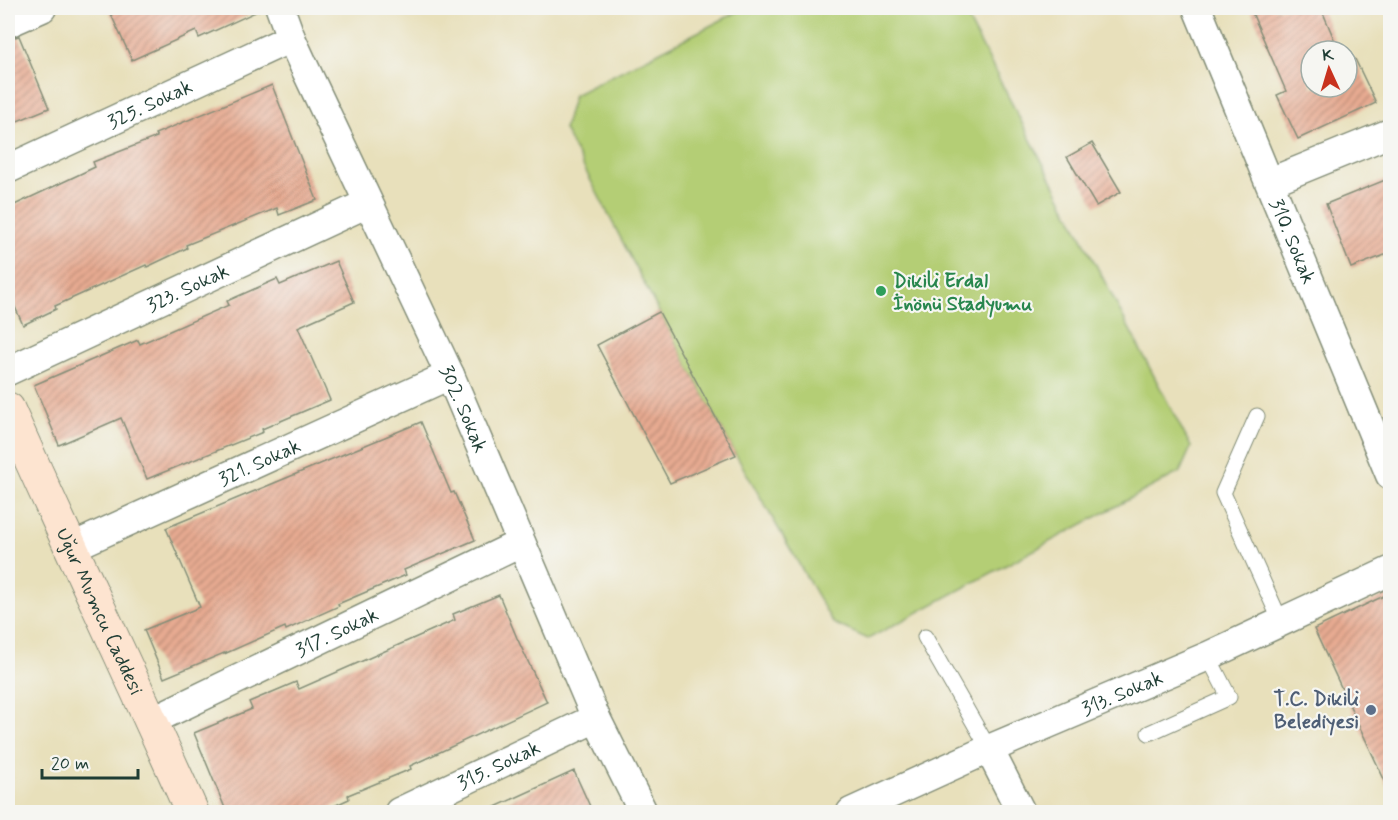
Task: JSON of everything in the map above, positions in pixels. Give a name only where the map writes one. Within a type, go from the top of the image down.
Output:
[{"type":"street","points":[[8,23],[42,8]]},
{"type":"street","name":"302. Sokak","points":[[280,8],[291,38],[450,375],[596,718],[643,813]]},
{"type":"street","name":"310. Sokak","points":[[1197,8],[1390,475]]},
{"type":"street","name":"325. Sokak","points":[[8,169],[291,38]]},
{"type":"street","points":[[1270,182],[1390,133]]},
{"type":"street","name":"323. Sokak","points":[[8,370],[368,203]]},
{"type":"street","name":"321. Sokak","points":[[70,548],[450,375]]},
{"type":"street","name":"Uğur Mumcu Caddesi","points":[[8,409],[192,813]]},
{"type":"street","name":"317. Sokak","points":[[151,721],[521,543]]},
{"type":"street","name":"313. Sokak","points":[[851,813],[989,749],[1208,656],[1390,571]]},
{"type":"street","name":"315. Sokak","points":[[399,813],[596,718]]},
{"type":"street","points":[[989,749],[1021,813]]},
{"type":"lane","points":[[1257,416],[1223,493],[1281,622]]},
{"type":"lane","points":[[924,637],[989,749]]},
{"type":"lane","points":[[1149,733],[1229,697],[1208,656]]},
{"type":"green space","name":"Dikili Erdal İnönü Stadyumu","points":[[745,8],[962,8],[1191,447],[1180,472],[868,639],[833,623],[736,455],[564,129],[574,95]]},
{"type":"building","points":[[108,8],[264,8],[199,38],[196,31],[132,60]]},
{"type":"building","points":[[1250,8],[1321,8],[1334,39],[1299,39],[1299,99],[1359,99],[1359,67],[1376,103],[1298,139],[1277,95],[1286,91]]},
{"type":"building","points":[[19,36],[49,108],[8,125],[8,39]]},
{"type":"building","points":[[272,85],[317,200],[279,215],[277,208],[186,245],[187,248],[55,306],[56,309],[23,325],[8,291],[8,208],[95,167],[93,162],[157,137],[155,134]]},
{"type":"building","points":[[1092,143],[1121,192],[1096,206],[1067,157]]},
{"type":"building","points":[[1390,178],[1390,253],[1351,268],[1326,204]]},
{"type":"building","points":[[336,261],[354,302],[298,327],[330,400],[262,429],[263,432],[147,479],[121,418],[59,445],[34,385],[138,340],[140,344],[229,305],[227,301],[277,279],[280,285]]},
{"type":"building","points":[[659,312],[736,455],[670,483],[597,345]]},
{"type":"building","points":[[421,422],[451,493],[454,492],[475,540],[404,570],[406,575],[338,604],[339,606],[286,630],[285,627],[164,678],[144,630],[200,607],[166,528]]},
{"type":"building","name":"T.C. Dikili Belediyesi","points":[[1390,593],[1390,792],[1314,629]]},
{"type":"building","points":[[499,595],[547,702],[410,766],[411,769],[348,795],[349,799],[319,813],[227,813],[194,733],[252,709],[249,702],[296,682],[299,689],[455,620],[453,614]]},
{"type":"building","points":[[574,771],[593,813],[482,813]]},
{"type":"place","name":"Dikili Erdal İnönü Stadyumu","points":[[881,291]]},
{"type":"place","name":"T.C. Dikili Belediyesi","points":[[1371,710]]}]
